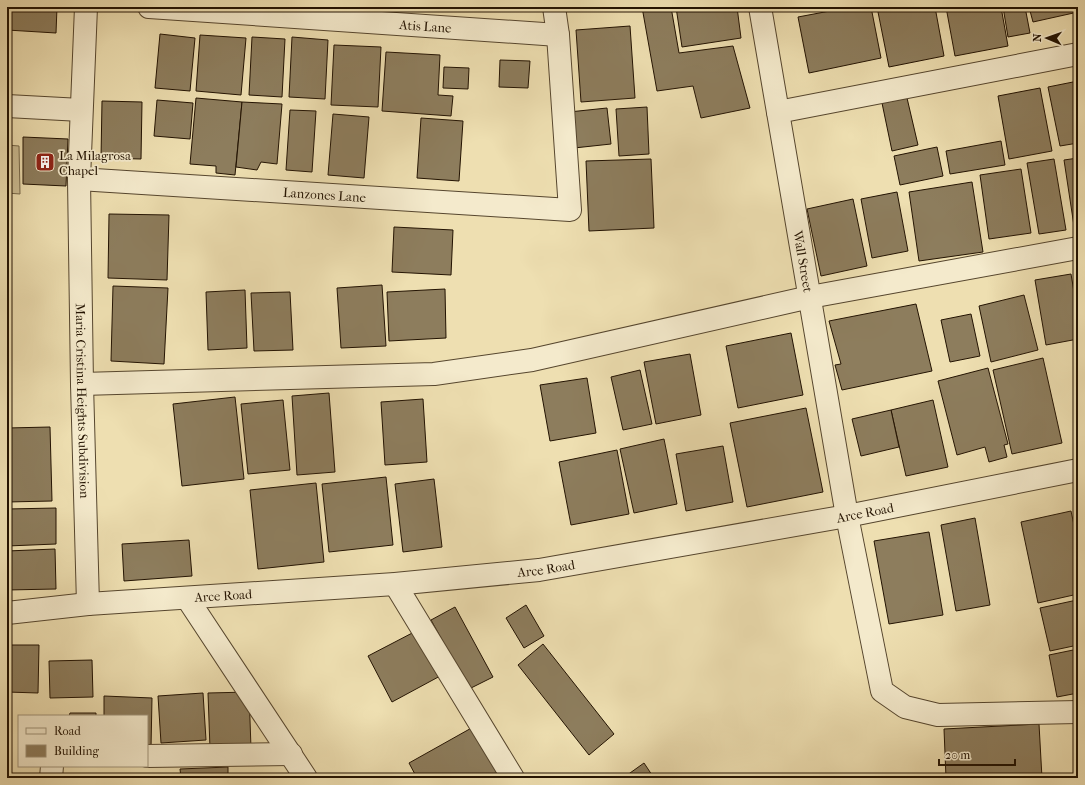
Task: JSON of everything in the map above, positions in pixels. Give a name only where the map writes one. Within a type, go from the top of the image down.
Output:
[{"type":"street","name":"Maria Cristina Heights Subdivision","points":[[86,7],[79,188],[82,384],[88,604]]},
{"type":"street","name":"Atis Lane","points":[[149,7],[558,35]]},
{"type":"street","points":[[554,7],[558,35]]},
{"type":"street","name":"Wall Street","points":[[760,7],[847,516],[882,691],[905,707],[938,715],[1078,712]]},
{"type":"street","name":"Lanzones Lane","points":[[79,188],[570,210],[558,35]]},
{"type":"street","points":[[778,112],[1078,54]]},
{"type":"street","points":[[7,106],[81,110]]},
{"type":"street","points":[[82,384],[434,374],[532,360],[810,297],[1078,248]]},
{"type":"street","name":"Arce Road","points":[[7,613],[88,604],[395,584],[539,570],[847,516],[1078,470]]},
{"type":"street","points":[[395,584],[514,778]]},
{"type":"street","points":[[187,598],[306,778]]},
{"type":"street","points":[[148,756],[291,754]]},
{"type":"street","points":[[50,778],[52,767]]},
{"type":"shaded area","points":[[7,145],[19,146],[20,194],[7,193]]},
{"type":"building","points":[[7,7],[57,7],[56,33],[7,30]]},
{"type":"building","points":[[476,7],[514,7],[514,11],[476,10]]},
{"type":"building","points":[[642,7],[671,7],[679,53],[733,46],[750,108],[701,118],[693,86],[657,91]]},
{"type":"building","points":[[676,7],[737,7],[741,38],[682,47]]},
{"type":"building","points":[[851,7],[871,7],[881,58],[809,73],[798,17]]},
{"type":"building","points":[[877,7],[935,7],[944,56],[889,67]]},
{"type":"building","points":[[946,7],[1001,7],[1008,46],[955,56]]},
{"type":"building","points":[[1003,7],[1025,7],[1030,33],[1008,37]]},
{"type":"building","points":[[1029,7],[1078,7],[1078,12],[1033,22]]},
{"type":"building","points":[[630,26],[635,98],[581,102],[576,30]]},
{"type":"building","points":[[160,34],[195,38],[190,91],[155,88]]},
{"type":"building","points":[[200,35],[246,38],[241,95],[196,91]]},
{"type":"building","points":[[252,37],[285,39],[282,97],[249,95]]},
{"type":"building","points":[[292,37],[328,40],[325,99],[289,97]]},
{"type":"building","points":[[334,45],[381,47],[378,107],[331,105]]},
{"type":"building","points":[[386,52],[440,55],[438,95],[453,96],[451,116],[382,111]]},
{"type":"building","points":[[500,60],[530,61],[528,88],[499,87]]},
{"type":"building","points":[[444,67],[469,68],[468,89],[443,88]]},
{"type":"building","points":[[1078,81],[1078,143],[1060,146],[1048,87]]},
{"type":"building","points":[[1040,88],[1052,151],[1009,159],[998,96]]},
{"type":"building","points":[[196,98],[242,102],[235,175],[216,173],[216,166],[190,164]]},
{"type":"building","points":[[907,98],[918,145],[892,151],[882,103]]},
{"type":"building","points":[[157,100],[193,103],[190,139],[154,136]]},
{"type":"building","points":[[102,101],[142,102],[141,159],[101,158]]},
{"type":"building","points":[[242,102],[282,104],[277,164],[261,162],[257,170],[236,167]]},
{"type":"building","points":[[647,107],[649,154],[619,156],[616,109]]},
{"type":"building","points":[[607,108],[611,144],[574,148],[569,112]]},
{"type":"building","points":[[290,110],[316,111],[312,172],[286,170]]},
{"type":"building","points":[[333,114],[369,117],[364,178],[328,175]]},
{"type":"building","points":[[421,118],[463,121],[459,181],[417,178]]},
{"type":"building","name":"La Milagrosa Chapel","points":[[23,137],[68,139],[66,186],[23,184]]},
{"type":"building","points":[[1001,141],[1005,165],[950,174],[946,151]]},
{"type":"building","points":[[937,147],[943,176],[900,185],[894,156]]},
{"type":"building","points":[[1078,158],[1078,225],[1074,226],[1064,160]]},
{"type":"building","points":[[651,159],[654,228],[589,231],[586,161]]},
{"type":"building","points":[[1054,159],[1066,230],[1039,234],[1027,163]]},
{"type":"building","points":[[1021,169],[1031,233],[989,239],[980,175]]},
{"type":"building","points":[[972,182],[983,252],[919,261],[909,192]]},
{"type":"building","points":[[897,192],[908,251],[872,258],[861,199]]},
{"type":"building","points":[[853,199],[867,266],[821,276],[807,209]]},
{"type":"building","points":[[109,214],[169,215],[167,280],[108,278]]},
{"type":"building","points":[[394,227],[453,230],[451,275],[392,272]]},
{"type":"building","points":[[1071,274],[1078,316],[1078,339],[1046,345],[1035,280]]},
{"type":"building","points":[[382,285],[386,346],[341,348],[337,288]]},
{"type":"building","points":[[113,286],[168,288],[164,364],[111,361]]},
{"type":"building","points":[[445,289],[446,338],[389,341],[387,292]]},
{"type":"building","points":[[245,290],[247,348],[208,350],[206,292]]},
{"type":"building","points":[[290,292],[293,350],[254,351],[251,293]]},
{"type":"building","points":[[1024,295],[1038,350],[991,362],[979,306]]},
{"type":"building","points":[[916,304],[932,371],[842,390],[835,365],[841,364],[829,321]]},
{"type":"building","points":[[971,314],[980,356],[950,362],[941,320]]},
{"type":"building","points":[[791,333],[803,395],[738,408],[726,346]]},
{"type":"building","points":[[690,354],[701,415],[656,424],[644,362]]},
{"type":"building","points":[[1043,358],[1062,443],[1012,454],[993,370]]},
{"type":"building","points":[[988,368],[1008,444],[1004,445],[1007,457],[989,462],[985,447],[957,455],[938,381]]},
{"type":"building","points":[[640,370],[652,424],[623,430],[611,377]]},
{"type":"building","points":[[587,378],[596,433],[550,441],[540,385]]},
{"type":"building","points":[[329,393],[335,472],[297,475],[292,396]]},
{"type":"building","points":[[235,397],[244,479],[182,486],[173,404]]},
{"type":"building","points":[[423,399],[427,462],[385,465],[381,402]]},
{"type":"building","points":[[283,400],[290,470],[248,474],[241,404]]},
{"type":"building","points":[[933,400],[948,467],[906,476],[891,410]]},
{"type":"building","points":[[806,408],[823,492],[747,507],[730,423]]},
{"type":"building","points":[[891,410],[899,447],[861,456],[852,419]]},
{"type":"building","points":[[50,427],[52,501],[7,502],[7,428]]},
{"type":"building","points":[[664,439],[677,504],[634,513],[620,449]]},
{"type":"building","points":[[723,446],[733,502],[686,511],[676,454]]},
{"type":"building","points":[[617,450],[629,514],[571,525],[559,462]]},
{"type":"building","points":[[386,477],[393,545],[329,552],[322,484]]},
{"type":"building","points":[[434,479],[442,547],[403,552],[395,484]]},
{"type":"building","points":[[316,483],[324,562],[258,569],[250,490]]},
{"type":"building","points":[[1078,506],[1078,527],[1074,507]]},
{"type":"building","points":[[56,508],[56,544],[7,546],[7,509]]},
{"type":"building","points":[[1071,511],[1078,544],[1078,594],[1038,603],[1021,522]]},
{"type":"building","points":[[975,518],[990,605],[956,611],[941,525]]},
{"type":"building","points":[[929,532],[943,615],[889,624],[874,541]]},
{"type":"building","points":[[189,540],[192,576],[124,581],[122,544]]},
{"type":"building","points":[[55,549],[56,589],[7,590],[7,551]]},
{"type":"building","points":[[1077,600],[1078,645],[1050,651],[1040,608]]},
{"type":"building","points":[[526,605],[544,636],[524,648],[506,618]]},
{"type":"building","points":[[455,607],[493,677],[469,689],[431,620]]},
{"type":"building","points":[[418,630],[442,675],[392,702],[368,656]]},
{"type":"building","points":[[543,644],[614,734],[589,755],[518,665]]},
{"type":"building","points":[[7,645],[39,645],[38,693],[7,692]]},
{"type":"building","points":[[1078,649],[1078,693],[1057,697],[1049,655]]},
{"type":"building","points":[[92,660],[93,697],[50,698],[49,661]]},
{"type":"building","points":[[249,692],[251,748],[210,749],[208,693]]},
{"type":"building","points":[[203,693],[206,740],[161,743],[158,696]]},
{"type":"building","points":[[104,696],[152,698],[151,748],[148,748],[148,715],[104,715]]},
{"type":"building","points":[[70,713],[96,713],[96,715],[69,715]]},
{"type":"building","points":[[1039,724],[1042,778],[946,778],[944,729]]},
{"type":"building","points":[[475,726],[503,778],[417,778],[409,763]]},
{"type":"building","points":[[644,763],[654,778],[623,778]]},
{"type":"building","points":[[228,767],[228,778],[181,778],[180,769]]},
{"type":"place","name":"La Milagrosa Chapel","points":[[45,162]]}]
